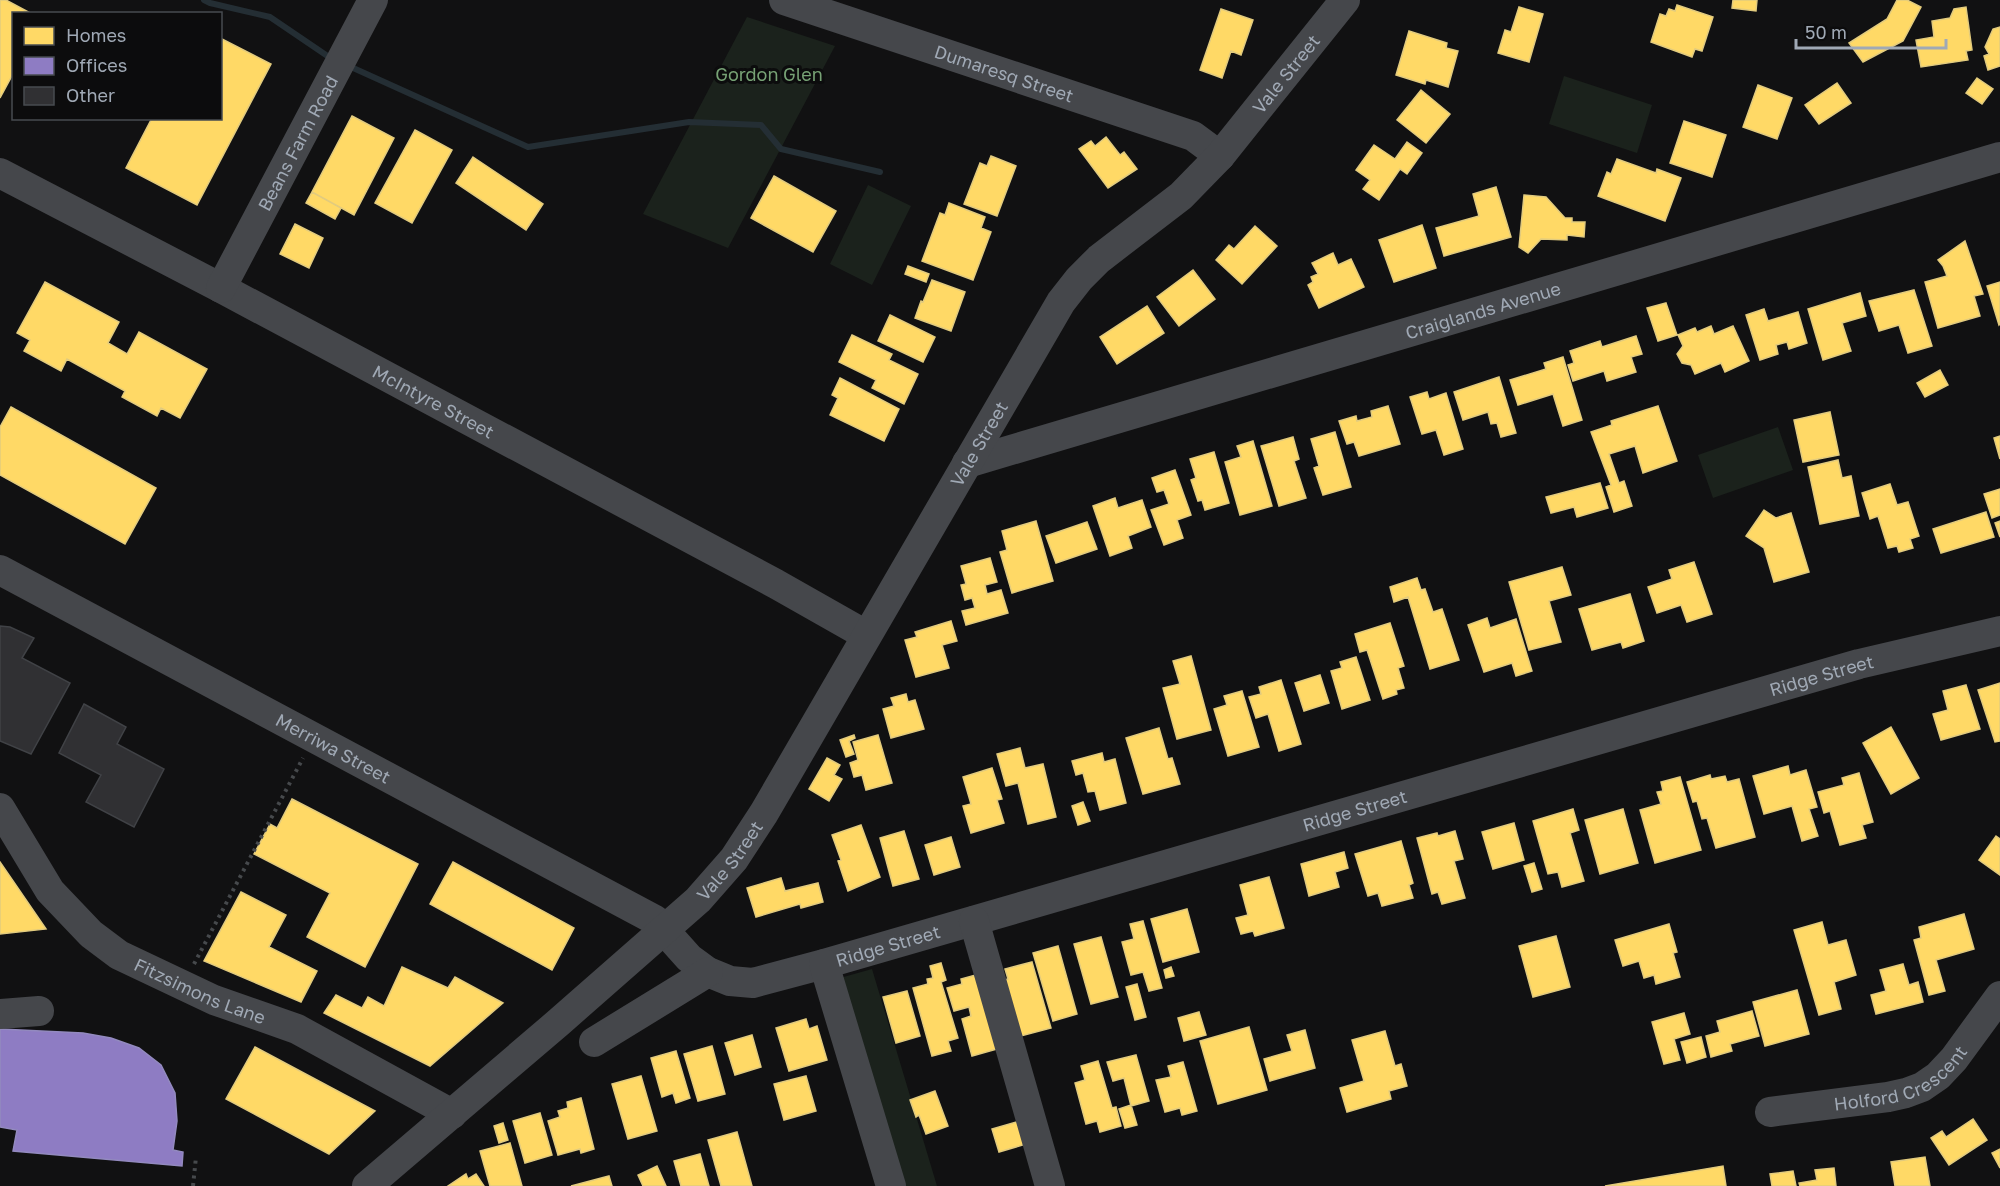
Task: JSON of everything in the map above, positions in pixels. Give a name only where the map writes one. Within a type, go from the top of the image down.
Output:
[{"type":"street","name":"Beans Farm Road","points":[[221,288],[373,0]]},
{"type":"street","name":"Dumaresq Street","points":[[784,0],[1193,136],[1220,156]]},
{"type":"street","name":"Vale Street","points":[[664,931],[698,900],[734,859],[764,813],[1061,302],[1099,259],[1181,196],[1220,156],[1345,0]]},
{"type":"street","name":"Craiglands Avenue","points":[[967,463],[2000,158]]},
{"type":"street","name":"McIntyre Street","points":[[0,173],[221,288],[776,584],[866,635]]},
{"type":"street","name":"Merriwa Street","points":[[0,570],[655,920],[664,931]]},
{"type":"street","name":"Ridge Street","points":[[664,931],[689,958],[708,972],[730,981],[753,983],[1859,664],[2000,631]]},
{"type":"street","name":"Fitzsimons Lane","points":[[0,808],[50,891],[91,934],[119,956],[214,1000],[297,1029],[452,1114]]},
{"type":"street","points":[[974,921],[1050,1186]]},
{"type":"street","points":[[367,1186],[664,931]]},
{"type":"street","points":[[824,964],[891,1186]]},
{"type":"street","points":[[594,1042],[708,972]]},
{"type":"street","name":"Holford Crescent","points":[[1770,1112],[1888,1097],[1922,1087],[1938,1076],[1954,1059],[2000,996]]},
{"type":"street","points":[[0,1014],[39,1011]]},
{"type":"path","points":[[183,986],[314,738]]},
{"type":"path","points":[[192,1186],[196,1157]]},
{"type":"green space","name":"Gordon Glen","points":[[747,17],[835,46],[728,248],[643,214]]},
{"type":"green space","points":[[1564,76],[1652,105],[1637,153],[1549,124]]},
{"type":"green space","points":[[868,185],[911,206],[872,285],[830,264]]},
{"type":"green space","points":[[1778,427],[1793,470],[1713,498],[1698,455]]},
{"type":"green space","points":[[872,969],[937,1186],[904,1186],[840,978]]},
{"type":"building: Homes","points":[[0,0],[6,0],[28,12],[12,12],[12,76],[0,98]]},
{"type":"building: Homes","points":[[1733,0],[1757,0],[1756,11],[1732,8]]},
{"type":"building: Homes","points":[[1897,0],[1907,0],[1921,7],[1903,41],[1863,62],[1849,43],[1887,19]]},
{"type":"building: Homes","points":[[1677,5],[1713,17],[1702,51],[1695,49],[1692,57],[1651,42],[1660,14],[1666,16],[1669,9],[1675,11]]},
{"type":"building: Homes","points":[[1519,7],[1543,14],[1529,62],[1498,53],[1505,30],[1511,32]]},
{"type":"building: Homes","points":[[1966,7],[1972,50],[1966,51],[1968,60],[1921,67],[1916,40],[1934,37],[1932,21],[1950,18],[1954,9]]},
{"type":"building: Homes","points":[[1221,9],[1253,20],[1241,55],[1231,51],[1222,78],[1200,70]]},
{"type":"building: Homes","points":[[2000,27],[2000,66],[1988,70],[1984,56],[1989,54],[1985,47],[1993,29]]},
{"type":"building: Homes","points":[[1409,31],[1447,43],[1446,48],[1458,51],[1448,87],[1426,80],[1425,84],[1396,75]]},
{"type":"building: Homes","points":[[222,39],[271,64],[197,205],[126,168],[151,120],[222,120]]},
{"type":"building: Homes","points":[[1977,78],[1993,89],[1982,104],[1966,93]]},
{"type":"building: Homes","points":[[1837,83],[1851,103],[1819,124],[1805,105]]},
{"type":"building: Homes","points":[[1758,85],[1792,98],[1777,139],[1743,127]]},
{"type":"building: Homes","points":[[1421,90],[1450,114],[1426,143],[1397,120]]},
{"type":"building: Homes","points":[[352,116],[394,138],[354,215],[312,192]]},
{"type":"building: Homes","points":[[1684,121],[1726,135],[1712,177],[1670,163]]},
{"type":"building: Homes","points":[[415,130],[452,150],[412,223],[375,203]]},
{"type":"building: Homes","points":[[1106,137],[1120,155],[1124,152],[1137,169],[1108,188],[1079,149],[1091,141],[1095,146]]},
{"type":"building: Homes","points":[[1407,142],[1422,153],[1407,174],[1400,169],[1379,200],[1363,189],[1370,180],[1356,170],[1374,145],[1395,159]]},
{"type":"building: Homes","points":[[991,156],[1016,166],[997,216],[964,204],[980,163],[987,166]]},
{"type":"building: Homes","points":[[473,157],[543,204],[526,230],[456,183]]},
{"type":"building: Homes","points":[[1617,159],[1656,173],[1657,169],[1681,178],[1665,221],[1598,196],[1607,172],[1611,174]]},
{"type":"building: Homes","points":[[774,176],[836,211],[813,252],[751,218]]},
{"type":"building: Homes","points":[[1496,187],[1511,237],[1444,256],[1436,228],[1479,216],[1473,194]]},
{"type":"building: Homes","points":[[312,192],[341,208],[335,219],[306,203]]},
{"type":"building: Homes","points":[[1524,195],[1546,197],[1565,218],[1572,218],[1572,222],[1585,222],[1584,237],[1567,235],[1567,240],[1541,239],[1528,253],[1519,247]]},
{"type":"building: Homes","points":[[949,203],[985,217],[981,228],[991,232],[973,280],[922,261],[940,213],[945,215]]},
{"type":"building: Homes","points":[[295,224],[323,238],[309,268],[280,254]]},
{"type":"building: Homes","points":[[1422,225],[1436,268],[1394,282],[1379,240]]},
{"type":"building: Homes","points":[[1255,226],[1277,246],[1242,284],[1216,260],[1229,245],[1234,249]]},
{"type":"building: Homes","points":[[1965,241],[1983,294],[1974,296],[1980,316],[1938,328],[1925,282],[1947,276],[1938,260]]},
{"type":"building: Homes","points":[[1333,253],[1338,265],[1351,259],[1364,287],[1319,308],[1308,285],[1313,282],[1311,277],[1318,274],[1312,263]]},
{"type":"building: Homes","points":[[908,266],[929,274],[926,282],[905,274]]},
{"type":"building: Homes","points":[[1193,270],[1215,299],[1179,326],[1157,297]]},
{"type":"building: Homes","points":[[932,280],[965,292],[951,331],[915,318]]},
{"type":"building: Homes","points":[[45,282],[119,322],[108,343],[127,354],[139,332],[207,369],[180,418],[161,408],[157,416],[122,397],[125,391],[67,359],[61,371],[24,351],[30,340],[17,333]]},
{"type":"building: Homes","points":[[2000,282],[2000,324],[1999,325],[1987,286]]},
{"type":"building: Homes","points":[[1914,290],[1932,346],[1908,353],[1899,325],[1879,331],[1869,301]]},
{"type":"building: Homes","points":[[1860,293],[1866,316],[1842,323],[1851,351],[1823,360],[1808,309]]},
{"type":"building: Homes","points":[[1666,303],[1677,335],[1658,341],[1647,308]]},
{"type":"building: Homes","points":[[1147,306],[1164,333],[1117,364],[1100,337]]},
{"type":"building: Homes","points":[[1764,309],[1768,321],[1798,312],[1807,343],[1789,349],[1787,342],[1776,345],[1778,354],[1760,360],[1746,315]]},
{"type":"building: Homes","points":[[890,315],[935,337],[923,362],[878,341]]},
{"type":"building: Homes","points":[[1711,326],[1714,334],[1733,326],[1749,361],[1725,372],[1721,363],[1695,374],[1691,365],[1682,363],[1677,354],[1683,346],[1678,335],[1695,328],[1697,332]]},
{"type":"building: Homes","points":[[852,335],[892,354],[889,360],[918,374],[904,404],[872,388],[876,380],[839,362]]},
{"type":"building: Homes","points":[[1636,336],[1642,354],[1631,357],[1636,372],[1607,381],[1604,371],[1573,381],[1568,365],[1574,363],[1570,351],[1600,341],[1602,347]]},
{"type":"building: Homes","points":[[1563,357],[1582,420],[1563,426],[1553,394],[1518,405],[1510,380],[1546,369],[1544,363]]},
{"type":"building: Homes","points":[[1940,370],[1948,385],[1925,397],[1917,383]]},
{"type":"building: Homes","points":[[1499,377],[1516,433],[1501,437],[1497,423],[1491,424],[1488,412],[1463,420],[1454,392]]},
{"type":"building: Homes","points":[[840,378],[899,409],[884,441],[830,415],[838,398],[832,395]]},
{"type":"building: Homes","points":[[1427,392],[1429,399],[1446,393],[1463,449],[1444,455],[1436,430],[1422,434],[1410,397]]},
{"type":"building: Homes","points":[[1388,406],[1400,444],[1359,456],[1354,442],[1347,444],[1339,421],[1356,416],[1357,421],[1372,417],[1371,411]]},
{"type":"building: Homes","points":[[1658,406],[1677,461],[1643,473],[1635,446],[1609,454],[1619,483],[1624,481],[1632,506],[1614,512],[1606,487],[1611,485],[1591,432],[1612,425],[1611,421]]},
{"type":"building: Homes","points":[[11,407],[156,488],[125,544],[0,475],[0,427]]},
{"type":"building: Homes","points":[[1830,412],[1839,455],[1803,462],[1794,420]]},
{"type":"building: Homes","points":[[1335,432],[1351,487],[1323,495],[1314,468],[1319,466],[1311,439]]},
{"type":"building: Homes","points":[[2000,436],[2000,459],[1994,438]]},
{"type":"building: Homes","points":[[1293,437],[1299,459],[1294,461],[1306,498],[1279,506],[1261,446]]},
{"type":"building: Homes","points":[[1253,441],[1272,506],[1240,515],[1225,462],[1241,457],[1237,446]]},
{"type":"building: Homes","points":[[1214,452],[1229,503],[1205,510],[1202,500],[1198,501],[1191,480],[1196,478],[1190,459]]},
{"type":"building: Homes","points":[[1838,460],[1842,478],[1851,476],[1859,516],[1820,524],[1808,467]]},
{"type":"building: Homes","points":[[1175,470],[1191,515],[1177,520],[1183,538],[1164,545],[1151,510],[1169,504],[1164,490],[1157,492],[1152,478]]},
{"type":"building: Homes","points":[[1600,483],[1608,508],[1577,517],[1574,507],[1551,513],[1546,497]]},
{"type":"building: Homes","points":[[1890,484],[1897,505],[1908,502],[1919,536],[1910,539],[1913,548],[1899,552],[1897,546],[1888,548],[1878,516],[1870,519],[1862,493]]},
{"type":"building: Homes","points":[[2000,489],[2000,515],[1992,518],[1984,494]]},
{"type":"building: Homes","points":[[1115,498],[1118,508],[1142,500],[1151,527],[1128,536],[1132,548],[1110,556],[1093,506]]},
{"type":"building: Homes","points":[[1764,510],[1776,518],[1791,513],[1809,572],[1774,582],[1764,548],[1746,536]]},
{"type":"building: Homes","points":[[1986,512],[1994,537],[1941,553],[1933,529]]},
{"type":"building: Homes","points":[[1036,521],[1053,581],[1012,593],[1000,552],[1007,550],[1002,531]]},
{"type":"building: Homes","points":[[2000,521],[2000,537],[1995,523]]},
{"type":"building: Homes","points":[[1087,522],[1097,549],[1056,563],[1046,536]]},
{"type":"building: Homes","points":[[990,558],[997,582],[985,585],[987,594],[1001,590],[1008,613],[966,625],[962,611],[975,608],[972,598],[965,600],[961,585],[966,584],[961,566]]},
{"type":"building: Homes","points":[[1694,562],[1712,614],[1687,622],[1681,605],[1657,613],[1648,587],[1672,579],[1669,570]]},
{"type":"building: Homes","points":[[1562,567],[1571,595],[1549,601],[1561,642],[1529,650],[1509,582]]},
{"type":"building: Homes","points":[[1417,578],[1421,590],[1425,589],[1433,612],[1442,609],[1459,660],[1430,669],[1408,597],[1394,602],[1390,587]]},
{"type":"building: Homes","points":[[1630,594],[1644,641],[1623,648],[1621,642],[1592,650],[1579,609]]},
{"type":"building: Homes","points":[[1487,618],[1490,628],[1516,619],[1532,671],[1516,676],[1512,663],[1484,672],[1468,625]]},
{"type":"building: Homes","points":[[951,621],[957,641],[942,645],[949,668],[916,677],[905,640],[917,637],[915,632]]},
{"type":"building: Homes","points":[[1390,623],[1404,666],[1398,668],[1404,688],[1396,690],[1397,694],[1383,699],[1367,650],[1360,652],[1355,634]]},
{"type":"building: Homes","points":[[1191,656],[1211,730],[1177,739],[1163,688],[1180,684],[1173,661]]},
{"type":"building: Homes","points":[[1356,657],[1370,700],[1342,709],[1331,671],[1342,668],[1340,662]]},
{"type":"building: Homes","points":[[1320,675],[1329,703],[1304,711],[1295,683]]},
{"type":"building: Homes","points":[[1281,680],[1301,744],[1279,751],[1268,714],[1256,718],[1249,697],[1261,694],[1259,687]]},
{"type":"building: Homes","points":[[2000,683],[2000,741],[1995,742],[1978,690]]},
{"type":"building: Homes","points":[[1966,685],[1980,729],[1941,740],[1933,714],[1948,710],[1943,691]]},
{"type":"building: Homes","points":[[1242,691],[1259,747],[1228,756],[1214,709],[1227,705],[1224,696]]},
{"type":"building: Homes","points":[[906,694],[908,702],[915,700],[924,729],[891,738],[883,709],[894,706],[891,698]]},
{"type":"building: Homes","points":[[1891,727],[1919,778],[1891,794],[1863,743]]},
{"type":"building: Homes","points":[[1159,728],[1168,759],[1172,758],[1180,784],[1143,794],[1126,738]]},
{"type":"building: Homes","points":[[854,735],[855,738],[849,741],[854,754],[846,757],[840,740]]},
{"type":"building: Homes","points":[[878,735],[892,783],[866,790],[862,775],[854,777],[850,763],[858,760],[853,742]]},
{"type":"building: Homes","points":[[1020,748],[1025,768],[1043,764],[1056,817],[1028,824],[1018,783],[1006,786],[997,754]]},
{"type":"building: Homes","points":[[1102,753],[1104,762],[1115,759],[1126,803],[1100,810],[1095,791],[1088,792],[1083,773],[1076,775],[1072,761]]},
{"type":"building: Homes","points":[[827,758],[840,765],[834,775],[842,779],[829,801],[809,789]]},
{"type":"building: Homes","points":[[1788,766],[1790,775],[1806,770],[1817,807],[1809,809],[1818,836],[1802,841],[1792,806],[1764,814],[1753,776]]},
{"type":"building: Homes","points":[[992,768],[1002,799],[997,800],[1004,823],[971,833],[963,806],[971,804],[963,777]]},
{"type":"building: Homes","points":[[1859,773],[1873,822],[1862,825],[1866,838],[1840,845],[1830,811],[1824,813],[1818,792],[1844,785],[1842,778]]},
{"type":"building: Homes","points":[[1710,775],[1711,779],[1725,776],[1727,782],[1739,779],[1755,837],[1716,848],[1707,818],[1702,819],[1697,801],[1693,802],[1687,782]]},
{"type":"building: Homes","points":[[1680,777],[1701,850],[1655,863],[1640,810],[1661,804],[1657,792],[1663,791],[1661,782]]},
{"type":"building: Homes","points":[[292,799],[418,864],[365,967],[307,937],[330,893],[254,854],[270,824],[277,828]]},
{"type":"building: Homes","points":[[1083,802],[1090,821],[1078,825],[1072,806]]},
{"type":"building: Homes","points":[[1573,809],[1579,830],[1570,833],[1584,881],[1562,887],[1558,872],[1548,874],[1533,821]]},
{"type":"building: Homes","points":[[1623,809],[1638,863],[1600,874],[1585,820]]},
{"type":"building: Homes","points":[[1514,823],[1524,860],[1493,869],[1482,832]]},
{"type":"building: Homes","points":[[861,825],[880,877],[848,891],[832,835]]},
{"type":"building: Homes","points":[[904,831],[919,879],[893,886],[880,838]]},
{"type":"building: Homes","points":[[1455,831],[1463,859],[1454,861],[1465,898],[1442,904],[1438,892],[1432,894],[1417,838],[1437,833],[1438,836]]},
{"type":"building: Homes","points":[[1996,836],[2000,839],[2000,875],[1979,860]]},
{"type":"building: Homes","points":[[951,837],[960,867],[934,875],[925,845]]},
{"type":"building: Homes","points":[[1401,841],[1413,883],[1409,885],[1413,898],[1382,906],[1378,893],[1368,896],[1355,854]]},
{"type":"building: Homes","points":[[1344,852],[1348,868],[1335,872],[1339,887],[1309,896],[1301,864]]},
{"type":"building: Homes","points":[[0,862],[46,929],[0,934]]},
{"type":"building: Homes","points":[[453,862],[574,928],[552,970],[430,904]]},
{"type":"building: Homes","points":[[1534,863],[1542,889],[1532,892],[1524,866]]},
{"type":"building: Homes","points":[[1269,877],[1284,928],[1255,936],[1253,931],[1241,934],[1236,918],[1248,915],[1240,885]]},
{"type":"building: Homes","points":[[781,878],[785,891],[818,883],[823,902],[801,908],[800,904],[756,917],[747,888]]},
{"type":"building: Homes","points":[[241,892],[286,915],[269,947],[317,971],[301,1002],[204,961]]},
{"type":"building: Homes","points":[[1187,909],[1199,952],[1163,962],[1151,919]]},
{"type":"building: Homes","points":[[1964,914],[1974,949],[1936,960],[1945,991],[1929,995],[1914,940],[1921,938],[1919,927]]},
{"type":"building: Homes","points":[[1143,921],[1162,988],[1149,991],[1143,972],[1131,975],[1122,942],[1134,939],[1130,924]]},
{"type":"building: Homes","points":[[1822,922],[1828,945],[1846,940],[1856,975],[1834,982],[1841,1009],[1819,1015],[1794,930]]},
{"type":"building: Homes","points":[[1669,924],[1677,952],[1673,953],[1680,977],[1656,984],[1654,975],[1644,978],[1639,961],[1623,966],[1615,940]]},
{"type":"building: Homes","points":[[1556,936],[1570,987],[1533,997],[1519,946]]},
{"type":"building: Homes","points":[[1101,937],[1118,997],[1091,1004],[1074,944]]},
{"type":"building: Homes","points":[[1058,946],[1077,1014],[1053,1021],[1033,953]]},
{"type":"building: Homes","points":[[1032,962],[1051,1028],[1013,1038],[997,982],[1008,979],[1005,969]]},
{"type":"building: Homes","points":[[941,963],[946,980],[941,982],[958,1038],[948,1041],[951,1051],[932,1056],[913,988],[928,984],[927,979],[933,978],[930,966]]},
{"type":"building: Homes","points":[[1903,964],[1909,985],[1918,982],[1923,1002],[1876,1014],[1871,995],[1886,991],[1880,970]]},
{"type":"building: Homes","points":[[402,967],[448,988],[455,977],[503,1003],[430,1066],[324,1013],[336,995],[362,1008],[368,997],[384,1006]]},
{"type":"building: Homes","points":[[1171,967],[1174,976],[1166,978],[1164,970]]},
{"type":"building: Homes","points":[[976,975],[997,1049],[972,1056],[962,1019],[971,1016],[969,1007],[954,1011],[947,988],[962,984],[961,979]]},
{"type":"building: Homes","points":[[1137,984],[1146,1017],[1135,1020],[1126,987]]},
{"type":"building: Homes","points":[[1797,990],[1809,1034],[1765,1046],[1753,1002]]},
{"type":"building: Homes","points":[[907,991],[920,1036],[896,1043],[883,997]]},
{"type":"building: Homes","points":[[1752,1011],[1759,1036],[1730,1044],[1732,1051],[1711,1057],[1706,1036],[1720,1032],[1717,1021]]},
{"type":"building: Homes","points":[[1199,1012],[1206,1035],[1184,1041],[1178,1018]]},
{"type":"building: Homes","points":[[1684,1013],[1690,1034],[1674,1039],[1680,1060],[1664,1064],[1652,1022]]},
{"type":"building: Homes","points":[[806,1019],[809,1029],[817,1026],[827,1060],[789,1071],[776,1028]]},
{"type":"building: Homes","points":[[1249,1027],[1267,1090],[1218,1104],[1200,1041]]},
{"type":"building: Homes","points":[[1305,1030],[1315,1068],[1270,1081],[1264,1059],[1292,1051],[1287,1035]]},
{"type":"building: Homes","points":[[1385,1031],[1395,1066],[1401,1064],[1407,1086],[1389,1091],[1391,1099],[1347,1112],[1340,1088],[1364,1081],[1352,1040]]},
{"type":"building: Homes","points":[[752,1035],[761,1067],[735,1075],[725,1043]]},
{"type":"building: Homes","points":[[1701,1037],[1706,1057],[1687,1063],[1681,1042]]},
{"type":"building: Homes","points":[[712,1046],[725,1094],[698,1101],[684,1054]]},
{"type":"building: Homes","points":[[255,1047],[375,1111],[329,1154],[226,1099]]},
{"type":"building: Homes","points":[[676,1051],[690,1098],[676,1103],[673,1093],[662,1097],[651,1058]]},
{"type":"building: Homes","points":[[1136,1055],[1149,1101],[1131,1106],[1124,1078],[1113,1081],[1107,1062]]},
{"type":"building: Homes","points":[[1098,1061],[1112,1108],[1116,1107],[1121,1126],[1100,1132],[1097,1121],[1086,1124],[1075,1083],[1085,1080],[1081,1066]]},
{"type":"building: Homes","points":[[1183,1062],[1197,1111],[1182,1115],[1180,1108],[1165,1112],[1156,1080],[1171,1077],[1168,1066]]},
{"type":"building: Homes","points":[[641,1076],[657,1131],[628,1139],[612,1084]]},
{"type":"building: Homes","points":[[806,1076],[816,1111],[784,1120],[774,1084]]},
{"type":"building: Homes","points":[[935,1091],[948,1126],[926,1134],[919,1115],[916,1117],[910,1100]]},
{"type":"building: Homes","points":[[581,1098],[594,1149],[581,1153],[580,1149],[558,1155],[548,1121],[560,1117],[558,1111],[568,1108],[567,1102]]},
{"type":"building: Homes","points":[[1131,1105],[1137,1125],[1125,1128],[1119,1109]]},
{"type":"building: Homes","points":[[540,1113],[552,1155],[525,1163],[513,1121]]},
{"type":"building: Homes","points":[[1973,1119],[1987,1140],[1949,1165],[1931,1138],[1942,1131],[1946,1137]]},
{"type":"building: Homes","points":[[1020,1121],[1026,1144],[999,1152],[992,1129]]},
{"type":"building: Homes","points":[[503,1123],[508,1140],[499,1143],[494,1126]]},
{"type":"building: Homes","points":[[737,1132],[752,1186],[721,1186],[708,1140]]},
{"type":"building: Homes","points":[[510,1143],[522,1186],[490,1186],[480,1151]]},
{"type":"building: Homes","points":[[2000,1149],[2000,1168],[1992,1153]]},
{"type":"building: Homes","points":[[700,1154],[709,1186],[681,1186],[674,1161]]},
{"type":"building: Homes","points":[[1925,1157],[1930,1186],[1895,1186],[1891,1162]]},
{"type":"building: Homes","points":[[657,1166],[666,1186],[643,1186],[638,1175]]},
{"type":"building: Homes","points":[[1723,1166],[1726,1186],[1605,1186]]},
{"type":"building: Homes","points":[[1834,1168],[1836,1186],[1800,1186],[1799,1183],[1817,1180],[1815,1170]]},
{"type":"building: Homes","points":[[1793,1171],[1796,1186],[1772,1186],[1770,1174]]},
{"type":"building: Homes","points":[[466,1174],[468,1179],[476,1174],[484,1186],[448,1186]]},
{"type":"building: Homes","points":[[609,1176],[612,1186],[571,1186]]},
{"type":"building: Offices","points":[[0,1029],[83,1033],[111,1038],[139,1048],[161,1065],[175,1093],[177,1121],[173,1150],[183,1152],[182,1166],[13,1151],[17,1130],[0,1127]]},
{"type":"building: Other","points":[[0,626],[10,627],[34,638],[22,658],[70,683],[31,754],[0,741]]},
{"type":"building: Other","points":[[84,704],[126,727],[117,744],[164,769],[134,827],[86,802],[101,775],[59,753]]},
{"type":"waterway","points":[[204,0],[270,17],[326,55]]},
{"type":"waterway","points":[[351,67],[528,147],[689,122],[761,125],[781,149],[880,172]]}]
